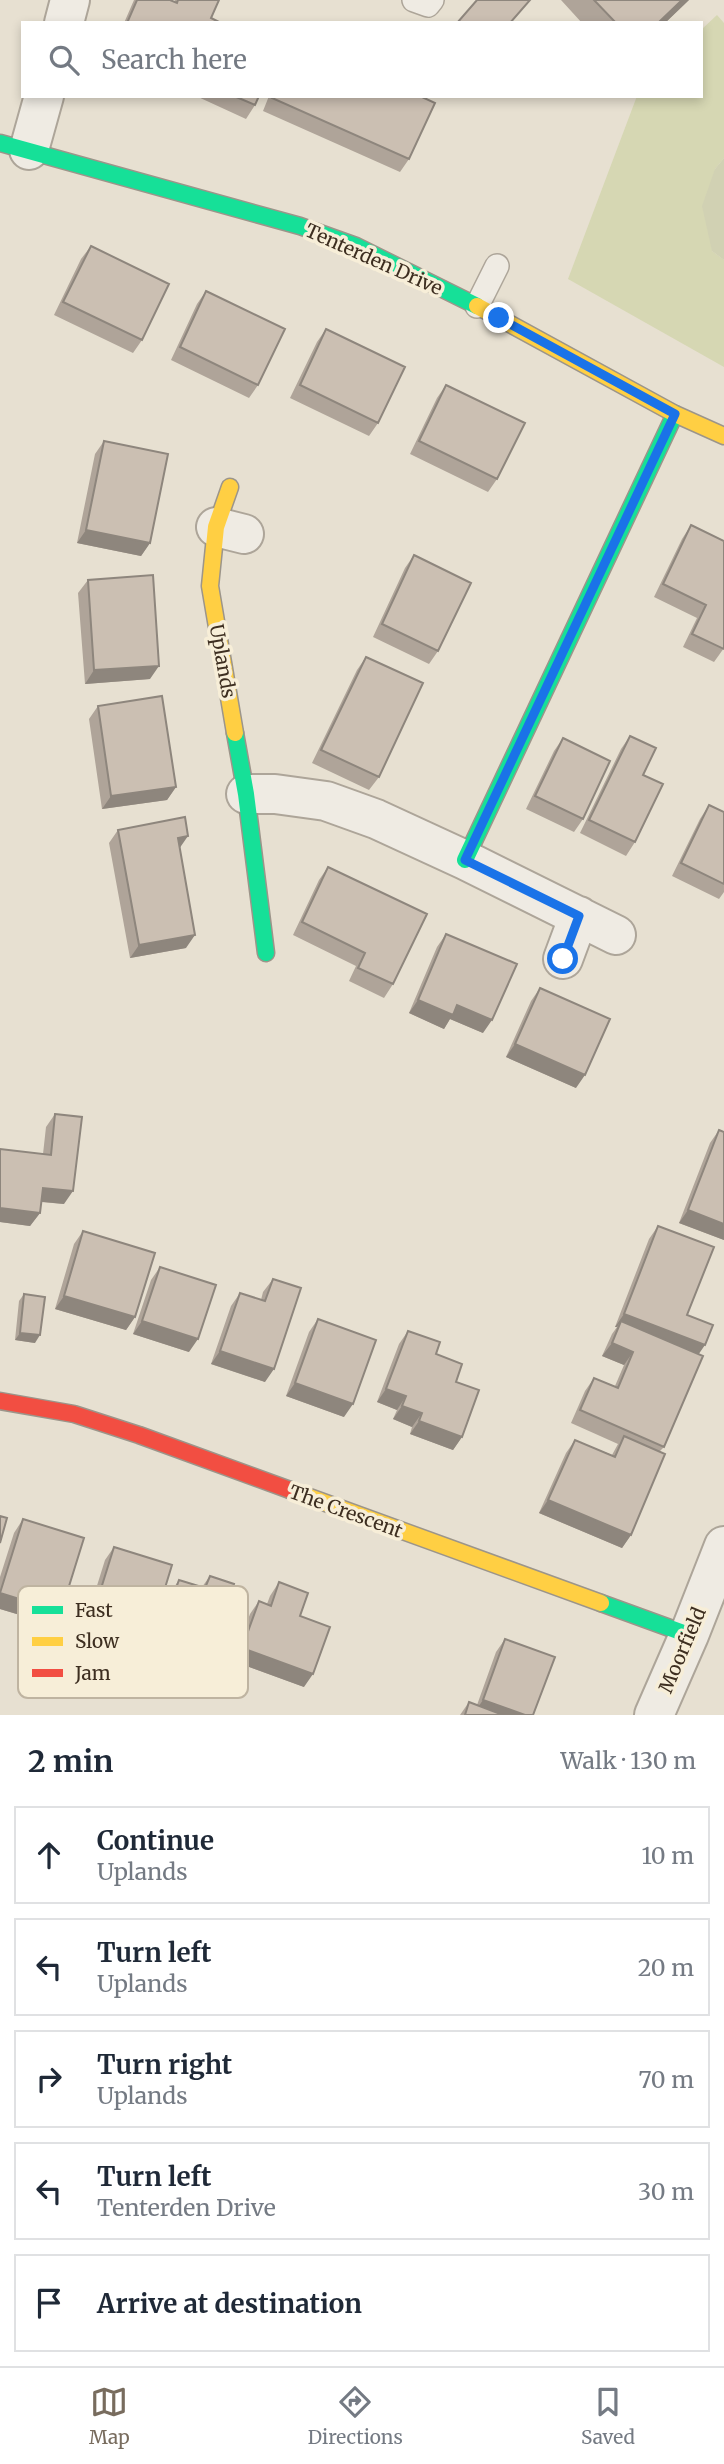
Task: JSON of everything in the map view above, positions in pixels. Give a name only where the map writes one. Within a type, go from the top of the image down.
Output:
[{"type":"street","points":[[65,21],[70,0]]},
{"type":"street","points":[[14,147],[43,98]]},
{"type":"street","name":"Tenterden Drive","points":[[14,147],[300,226],[356,246],[477,306],[675,414],[724,436]]},
{"type":"street","points":[[465,860],[675,414]]},
{"type":"street","name":"Uplands","points":[[230,487],[230,531],[210,586],[246,794],[266,953]]},
{"type":"street","points":[[246,794],[275,794],[326,801],[376,820],[465,860],[616,935]]},
{"type":"street","points":[[563,959],[579,916]]},
{"type":"street","name":"The Crescent","points":[[0,1401],[74,1414],[139,1435],[689,1635]]},
{"type":"street","name":"Moorfield","points":[[654,1715],[724,1546]]},
{"type":"lane","points":[[414,0],[428,5],[432,0]]},
{"type":"lane","points":[[477,306],[496,267]]},
{"type":"green space","points":[[717,15],[724,23],[724,158],[715,169],[712,251],[724,260],[724,367],[568,279],[636,98],[703,98],[703,28]]},
{"type":"green space","points":[[724,158],[724,260],[712,251],[702,206],[715,169]]},
{"type":"building","points":[[137,0],[170,0],[177,3],[178,0],[219,0],[211,18],[217,21],[128,21]]},
{"type":"building","points":[[477,0],[530,0],[512,21],[459,21]]},
{"type":"building","points":[[594,0],[682,0],[660,21],[614,21]]},
{"type":"building","points":[[239,98],[258,98],[255,105]]},
{"type":"building","points":[[272,98],[424,98],[435,103],[409,159]]},
{"type":"building","points":[[91,246],[169,284],[142,340],[63,302]]},
{"type":"building","points":[[206,291],[285,329],[258,385],[180,347]]},
{"type":"building","points":[[326,329],[405,367],[378,423],[300,385]]},
{"type":"building","points":[[446,385],[525,423],[497,479],[419,441]]},
{"type":"building","points":[[104,441],[168,454],[150,543],[86,530]]},
{"type":"building","points":[[691,525],[724,541],[724,649],[692,634],[706,605],[663,584]]},
{"type":"building","points":[[414,555],[471,583],[438,651],[382,624]]},
{"type":"building","points":[[153,575],[159,666],[94,670],[88,580]]},
{"type":"building","points":[[366,657],[423,683],[379,777],[321,750]]},
{"type":"building","points":[[162,696],[176,787],[111,796],[98,706]]},
{"type":"building","points":[[630,736],[656,748],[643,775],[663,784],[635,842],[589,820]]},
{"type":"building","points":[[563,738],[610,761],[583,819],[535,796]]},
{"type":"building","points":[[709,805],[724,812],[724,884],[681,863]]},
{"type":"building","points":[[185,817],[188,836],[178,838],[195,935],[139,945],[118,830]]},
{"type":"building","points":[[328,867],[427,914],[393,984],[358,968],[365,953],[302,922]]},
{"type":"building","points":[[446,934],[517,964],[492,1020],[457,1005],[453,1015],[418,1000]]},
{"type":"building","points":[[540,988],[610,1019],[585,1075],[515,1044]]},
{"type":"building","points":[[55,1114],[82,1117],[73,1191],[43,1188],[40,1213],[0,1208],[0,1149],[51,1155]]},
{"type":"building","points":[[719,1130],[724,1132],[724,1224],[688,1210]]},
{"type":"building","points":[[658,1226],[714,1247],[687,1315],[713,1325],[705,1345],[624,1314]]},
{"type":"building","points":[[83,1231],[155,1253],[135,1317],[64,1296]]},
{"type":"building","points":[[160,1267],[216,1285],[198,1339],[142,1321]]},
{"type":"building","points":[[273,1279],[301,1288],[274,1369],[220,1351],[240,1293],[265,1301]]},
{"type":"building","points":[[24,1294],[45,1297],[40,1335],[20,1333]]},
{"type":"building","points":[[318,1319],[376,1340],[353,1404],[295,1383]]},
{"type":"building","points":[[621,1321],[703,1356],[664,1447],[580,1410],[594,1378],[618,1388],[633,1352],[612,1343]]},
{"type":"building","points":[[408,1331],[440,1342],[436,1354],[462,1364],[456,1382],[479,1390],[462,1437],[419,1421],[422,1413],[402,1406],[406,1396],[386,1389]]},
{"type":"building","points":[[624,1436],[665,1454],[631,1535],[548,1500],[575,1440],[615,1457]]},
{"type":"building","points":[[0,1516],[7,1518],[0,1543]]},
{"type":"building","points":[[23,1519],[84,1538],[69,1586],[18,1586],[18,1599],[0,1593]]},
{"type":"building","points":[[114,1547],[172,1565],[166,1586],[102,1586]]},
{"type":"building","points":[[210,1576],[234,1584],[233,1586],[206,1586]]},
{"type":"building","points":[[179,1580],[198,1586],[177,1586]]},
{"type":"building","points":[[279,1582],[308,1593],[300,1616],[330,1627],[313,1674],[248,1650],[248,1631],[259,1601],[271,1606]]},
{"type":"building","points":[[505,1639],[555,1657],[533,1715],[525,1715],[483,1700]]},
{"type":"building","points":[[469,1702],[503,1715],[465,1715]]},
{"type":"traffic: fast","points":[[0,143],[300,226],[356,246],[477,306]]},
{"type":"traffic: fast","points":[[465,860],[675,414]]},
{"type":"traffic: fast","points":[[235,733],[246,794],[266,953]]},
{"type":"traffic: fast","points":[[601,1603],[689,1635]]},
{"type":"traffic: slow","points":[[477,306],[675,414],[724,436]]},
{"type":"traffic: slow","points":[[230,487],[216,527],[210,586],[235,733]]},
{"type":"traffic: slow","points":[[290,1490],[601,1603]]},
{"type":"traffic: jam","points":[[0,1401],[74,1414],[290,1490]]},
{"type":"route","points":[[499,318],[675,414],[465,860],[579,916],[563,959]]}]
